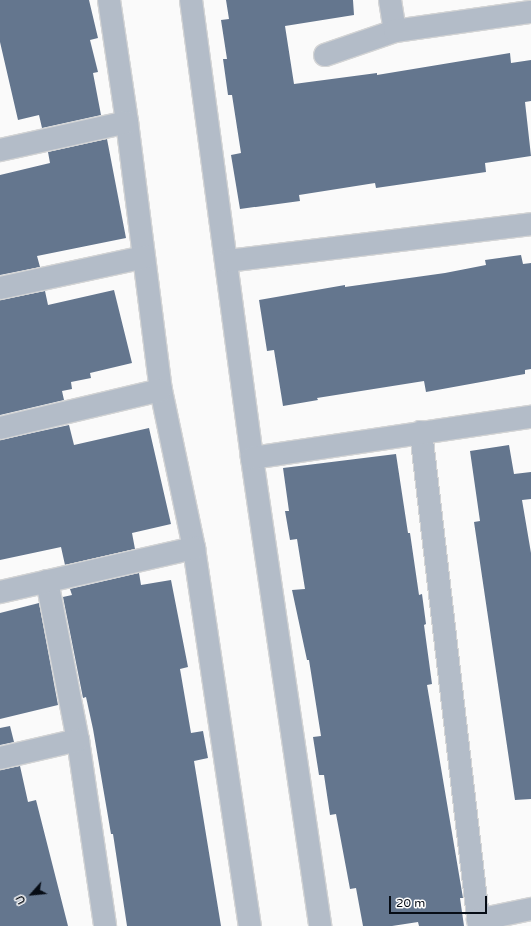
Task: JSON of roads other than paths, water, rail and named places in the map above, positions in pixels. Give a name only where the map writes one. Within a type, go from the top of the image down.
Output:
[{"type":"street","points":[[109,0],[127,122],[161,390],[194,548],[250,926]]},
{"type":"street","points":[[191,0],[227,261],[252,458],[320,926]]},
{"type":"street","points":[[390,0],[395,31]]},
{"type":"street","points":[[325,55],[395,31],[531,12]]},
{"type":"street","points":[[0,150],[127,122]]},
{"type":"street","points":[[227,261],[531,224]]},
{"type":"street","points":[[0,288],[144,257]]},
{"type":"street","points":[[0,428],[161,390]]},
{"type":"street","points":[[252,458],[531,417]]},
{"type":"street","points":[[421,432],[479,923],[531,909]]},
{"type":"street","points":[[0,592],[194,548]]},
{"type":"street","points":[[47,581],[78,740],[105,926]]},
{"type":"street","points":[[0,758],[78,740]]}]
